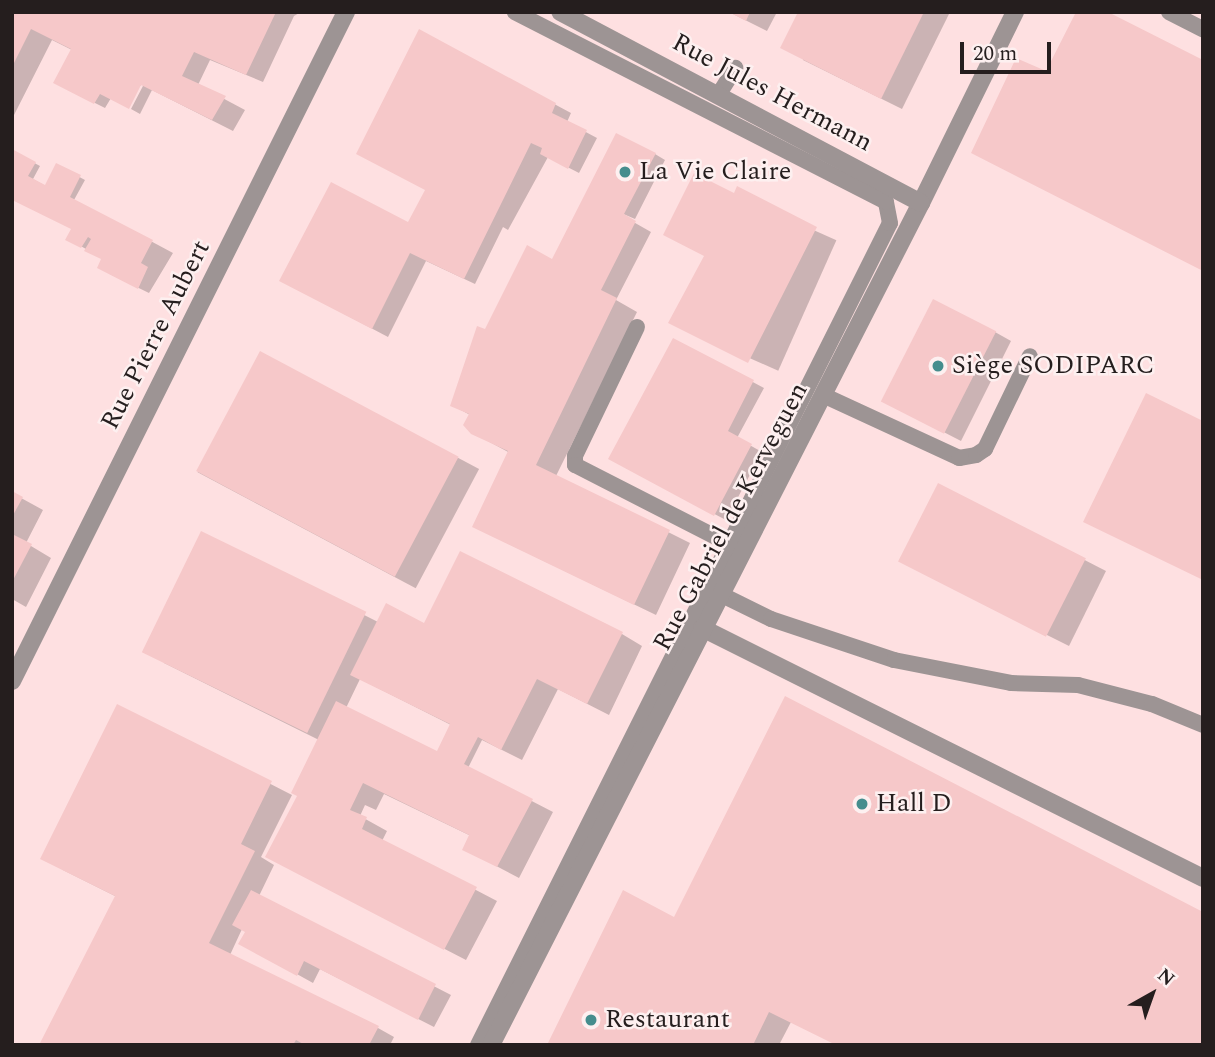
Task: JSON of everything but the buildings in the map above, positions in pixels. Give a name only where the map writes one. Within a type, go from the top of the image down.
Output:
[{"type":"street","name":"Rue Pierre Aubert","points":[[12,681],[346,12]]},
{"type":"street","name":"Rue Jules Hermann","points":[[560,12],[921,203]]},
{"type":"street","name":"Rue Gabriel de Kerveguen","points":[[491,1045],[720,594],[736,547],[825,396],[1015,12]]},
{"type":"street","points":[[702,628],[1203,878]]},
{"type":"lane","points":[[478,1045],[736,547],[890,223],[886,202],[515,12]]},
{"type":"lane","points":[[1169,12],[1203,29]]},
{"type":"lane","points":[[719,94],[735,68]]},
{"type":"lane","points":[[637,327],[575,456],[575,465],[579,471],[736,547]]},
{"type":"lane","points":[[825,396],[959,458],[976,455],[985,449],[1030,356]]},
{"type":"lane","points":[[720,594],[771,619],[894,660],[1011,683],[1078,685],[1152,704],[1203,725]]},
{"type":"shaded area","points":[[12,12],[1203,12],[1203,1045],[12,1045]]},
{"type":"place","name":"La Vie Claire","points":[[625,172]]},
{"type":"place","name":"Siège SODIPARC","points":[[938,366]]},
{"type":"place","name":"Hall D","points":[[862,804]]},
{"type":"place","name":"Restaurant","points":[[591,1020]]}]
